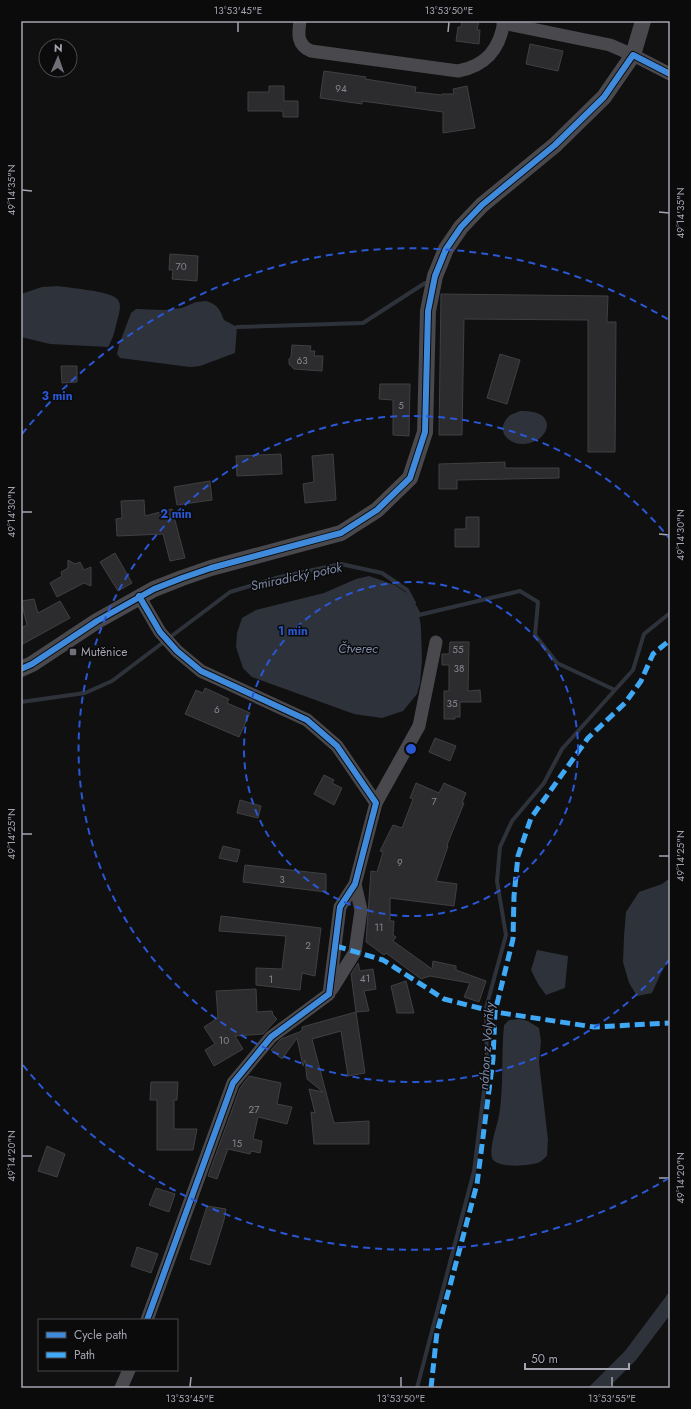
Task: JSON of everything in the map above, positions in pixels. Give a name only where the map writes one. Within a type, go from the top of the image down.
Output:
[{"type":"street","points":[[300,21],[300,42],[306,49],[311,51],[458,71],[474,67],[490,56],[500,39],[504,22],[610,45],[634,54],[670,74]]},
{"type":"street","points":[[21,669],[32,664],[97,621],[139,596],[154,589],[189,575],[341,533],[377,510],[410,478],[425,432],[428,311],[435,276],[446,249],[461,227],[482,205],[555,145],[604,97],[634,54],[643,21]]},
{"type":"street","points":[[139,596],[160,632],[172,646],[201,671],[307,720],[337,746],[376,803]]},
{"type":"street","points":[[329,994],[340,907],[355,884],[376,803],[419,726],[436,642]]},
{"type":"street","points":[[147,1319],[232,1083],[272,1036],[329,994],[355,952],[361,910],[355,884]]},
{"type":"street","points":[[121,1388],[128,1371]]},
{"type":"water","points":[[58,286],[105,293],[118,300],[120,306],[119,312],[114,334],[108,347],[50,344],[21,337],[21,294],[42,287]]},
{"type":"water","points":[[206,301],[218,308],[224,320],[237,327],[235,353],[200,366],[190,367],[120,358],[117,354],[131,313],[136,309],[165,310],[182,308],[196,302]]},
{"type":"water","points":[[520,411],[529,411],[541,415],[544,417],[547,425],[544,434],[540,438],[528,444],[514,442],[508,439],[504,434],[504,423],[509,416]]},
{"type":"water","name":"Čtverec","points":[[369,576],[395,585],[408,594],[418,608],[421,628],[422,660],[420,683],[417,694],[403,711],[382,718],[354,714],[252,677],[243,668],[236,647],[237,633],[242,618],[256,610],[324,593],[356,579]]},
{"type":"water","points":[[670,878],[670,958],[652,993],[637,996],[629,983],[623,962],[626,912],[639,892],[662,884]]},
{"type":"water","points":[[537,950],[568,956],[565,988],[546,995],[538,984],[531,970]]},
{"type":"water","points":[[519,1019],[528,1021],[539,1028],[541,1041],[539,1062],[548,1140],[547,1156],[540,1162],[529,1165],[514,1166],[500,1164],[492,1158],[491,1154],[492,1143],[501,1105],[504,1025],[509,1020]]},
{"type":"water","points":[[670,1291],[670,1315],[636,1360],[608,1388],[588,1388],[625,1351]]},
{"type":"building","points":[[462,21],[479,21],[477,30],[480,30],[479,44],[456,41],[458,27],[461,27]]},
{"type":"building","points":[[530,44],[563,51],[558,71],[526,64]]},
{"type":"building","points":[[324,71],[366,77],[365,79],[416,87],[415,92],[442,95],[454,94],[453,89],[467,86],[475,128],[443,133],[443,112],[362,101],[362,104],[320,98]]},
{"type":"building","points":[[269,86],[284,86],[284,101],[298,101],[298,117],[283,117],[283,111],[248,111],[248,92],[269,92]]},
{"type":"building","points":[[170,254],[198,256],[197,281],[172,279],[173,270],[169,270]]},
{"type":"building","points":[[441,294],[608,296],[607,322],[616,322],[615,452],[588,452],[588,320],[464,319],[462,435],[439,435]]},
{"type":"building","points":[[292,345],[311,346],[310,351],[315,351],[314,356],[323,356],[322,371],[294,369],[289,364]]},
{"type":"building","points":[[500,354],[520,360],[507,404],[487,398]]},
{"type":"building","points":[[61,366],[77,366],[77,382],[62,383]]},
{"type":"building","points":[[380,384],[410,384],[409,436],[393,435],[393,400],[379,399]]},
{"type":"building","points":[[281,454],[282,474],[237,476],[236,456]]},
{"type":"building","points":[[333,454],[336,500],[305,503],[303,484],[314,482],[312,456]]},
{"type":"building","points":[[505,462],[505,468],[559,468],[559,478],[457,480],[457,489],[439,489],[439,464]]},
{"type":"building","points":[[210,481],[212,500],[177,505],[174,487]]},
{"type":"building","points":[[144,500],[145,516],[172,509],[185,558],[170,561],[163,534],[117,536],[116,519],[122,518],[121,501]]},
{"type":"building","points":[[466,517],[479,517],[479,547],[455,547],[455,529],[466,529]]},
{"type":"building","points":[[115,553],[132,583],[118,591],[100,562]]},
{"type":"building","points":[[68,560],[75,564],[80,562],[84,570],[91,567],[91,586],[84,583],[57,597],[50,583],[62,576],[61,572],[68,568]]},
{"type":"building","points":[[34,599],[38,613],[60,601],[70,618],[21,645],[21,628],[27,625],[21,601]]},
{"type":"building","points":[[450,642],[469,642],[468,691],[480,690],[481,702],[460,702],[460,717],[455,717],[455,719],[444,719],[444,691],[449,691],[449,665],[442,665],[442,654],[449,654]]},
{"type":"building","points":[[205,688],[229,699],[227,703],[250,713],[239,737],[185,714],[196,690],[203,693]]},
{"type":"building","points":[[435,738],[456,746],[450,761],[429,752]]},
{"type":"building","points":[[324,775],[334,780],[332,783],[342,788],[334,805],[314,794]]},
{"type":"building","points":[[416,783],[439,793],[444,783],[466,793],[462,803],[464,803],[447,845],[448,846],[436,881],[457,884],[454,906],[390,898],[390,921],[394,921],[393,935],[396,937],[393,941],[432,969],[433,961],[456,966],[456,970],[486,981],[479,1002],[464,997],[470,983],[430,976],[421,979],[386,953],[384,955],[366,942],[371,871],[377,872],[383,852],[380,851],[393,825],[402,828],[413,799],[410,798]]},
{"type":"building","points":[[240,800],[261,806],[258,818],[237,813]]},
{"type":"building","points":[[223,846],[240,850],[237,862],[219,858]]},
{"type":"building","points":[[245,865],[326,874],[326,892],[243,882]]},
{"type":"building","points":[[221,916],[321,928],[315,976],[302,973],[300,990],[256,985],[256,968],[282,969],[286,936],[219,931]]},
{"type":"building","points":[[358,963],[360,971],[373,969],[376,989],[364,991],[369,1011],[356,1012],[351,974]]},
{"type":"building","points":[[406,981],[414,1013],[397,1013],[391,986]]},
{"type":"building","points":[[256,989],[257,1012],[272,1011],[273,1015],[277,1019],[263,1034],[235,1036],[243,1049],[214,1066],[205,1050],[215,1044],[204,1027],[218,1018],[216,991]]},
{"type":"building","points":[[356,1012],[365,1073],[348,1076],[341,1031],[312,1039],[334,1123],[369,1121],[369,1144],[314,1144],[311,1112],[315,1113],[309,1089],[323,1092],[307,1079],[305,1060],[303,1066],[297,1038],[282,1059],[271,1050],[281,1039],[302,1031],[302,1027]]},
{"type":"building","points":[[249,1076],[281,1083],[277,1104],[292,1107],[287,1124],[258,1117],[253,1139],[262,1141],[260,1153],[251,1151],[250,1154],[228,1149],[217,1179],[208,1176],[240,1088]]},
{"type":"building","points":[[151,1082],[178,1082],[177,1100],[174,1100],[174,1129],[197,1129],[193,1150],[157,1150],[157,1100],[150,1100]]},
{"type":"building","points":[[47,1146],[65,1154],[57,1177],[38,1171]]},
{"type":"building","points":[[156,1188],[175,1194],[169,1212],[149,1205]]},
{"type":"building","points":[[207,1206],[226,1209],[210,1265],[190,1259]]},
{"type":"building","points":[[137,1247],[158,1254],[151,1273],[131,1266]]},
{"type":"waterway","points":[[237,327],[363,323],[425,283]]},
{"type":"waterway","name":"Smiradický potok","points":[[21,702],[85,693],[112,681],[230,592],[280,577],[341,564],[382,573],[407,590],[414,603]]},
{"type":"waterway","name":"Smiradický potok","points":[[417,611],[419,615],[520,591],[538,602],[535,635],[557,663],[615,690],[633,670],[644,634],[670,613]]},
{"type":"waterway","name":"náhon z Volyňky","points":[[417,1388],[474,1171],[487,1066],[486,1008],[506,935],[497,881],[500,847],[512,821],[544,783],[562,749],[615,690]]},
{"type":"marked path","points":[[431,1388],[437,1332],[477,1184],[493,1059],[495,1012],[513,939],[514,896],[518,856],[531,818],[588,738],[625,703],[641,681],[653,654],[670,640]]},
{"type":"marked path","points":[[336,946],[383,960],[444,999],[495,1012],[594,1027],[670,1023]]},
{"type":"cycle path","points":[[21,669],[32,664],[97,621],[154,589],[211,568],[341,533],[377,510],[410,478],[425,432],[428,311],[435,276],[446,249],[461,227],[482,205],[555,145],[604,97],[633,55],[670,74]]},
{"type":"cycle path","points":[[139,596],[160,632],[177,651],[201,671],[307,720],[337,746],[376,803],[355,884],[340,907],[329,994],[271,1037],[233,1083],[147,1319]]},
{"type":"place","name":"Mutěnice","points":[[73,652]]}]
